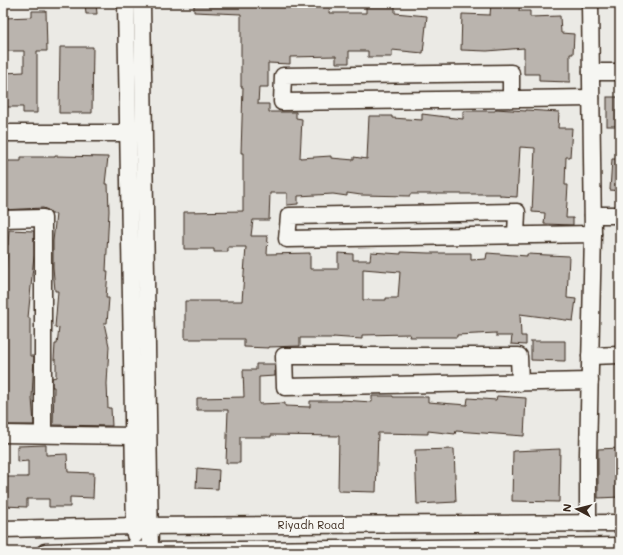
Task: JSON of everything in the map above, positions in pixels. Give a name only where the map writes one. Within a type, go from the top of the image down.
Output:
[{"type":"street","points":[[126,3],[133,436],[143,526]]},
{"type":"street","points":[[142,3],[142,551]]},
{"type":"street","points":[[588,523],[593,234],[590,3]]},
{"type":"street","points":[[591,72],[620,72]]},
{"type":"street","points":[[511,99],[511,74],[283,76],[282,102],[591,98]]},
{"type":"street","points":[[3,133],[128,133]]},
{"type":"street","points":[[516,235],[517,212],[289,216],[287,239],[593,234]]},
{"type":"street","points":[[593,215],[620,215]]},
{"type":"street","points":[[3,219],[43,218],[43,434]]},
{"type":"street","points":[[590,356],[620,355]]},
{"type":"street","points":[[520,383],[520,356],[284,356],[285,387],[520,383],[590,381]]},
{"type":"street","points":[[3,434],[133,436]]},
{"type":"street","name":"Riyadh Road","points":[[3,529],[143,526],[620,523]]},
{"type":"street","points":[[45,552],[451,550],[620,546]]},
{"type":"building","points":[[85,3],[96,3],[97,14],[86,14]]},
{"type":"building","points":[[194,3],[330,3],[329,13],[366,13],[366,3],[395,3],[395,13],[427,16],[423,53],[392,50],[392,57],[368,57],[368,51],[349,51],[349,63],[336,63],[336,56],[290,57],[290,64],[268,63],[268,87],[259,87],[258,104],[269,104],[269,112],[296,112],[296,118],[302,119],[300,158],[331,156],[331,158],[354,160],[354,157],[367,159],[369,116],[392,116],[392,118],[422,120],[422,114],[463,119],[463,111],[495,111],[496,109],[559,112],[558,128],[572,128],[570,157],[566,157],[565,185],[568,185],[566,218],[573,218],[573,225],[544,224],[545,213],[532,212],[535,148],[520,147],[517,197],[500,196],[500,194],[410,194],[410,196],[361,195],[347,193],[347,196],[333,194],[298,196],[298,204],[287,205],[287,193],[270,193],[269,220],[253,220],[251,236],[268,236],[267,254],[310,253],[310,269],[338,269],[338,253],[353,254],[353,260],[370,260],[371,252],[401,254],[401,252],[471,253],[471,260],[486,259],[487,253],[527,256],[527,254],[569,256],[567,298],[576,299],[573,321],[520,314],[521,336],[526,336],[526,345],[511,344],[512,336],[496,336],[496,333],[457,335],[457,337],[409,337],[410,334],[362,335],[362,339],[333,337],[300,338],[300,346],[269,348],[244,347],[244,339],[185,339],[185,301],[242,301],[246,247],[228,247],[228,252],[214,252],[214,249],[184,249],[184,212],[243,211],[243,153],[241,153],[243,87],[241,87],[241,14],[194,12]],"holes":[[[363,269],[400,272],[398,298],[386,298],[386,300],[363,300]]]},
{"type":"building","points":[[491,3],[520,3],[519,11],[530,11],[530,17],[560,16],[561,33],[574,34],[573,54],[570,54],[570,82],[539,81],[539,74],[524,74],[524,48],[487,51],[461,50],[462,14],[490,15]]},
{"type":"building","points":[[32,11],[46,11],[47,51],[37,51],[37,113],[23,113],[23,107],[3,107],[3,73],[24,72],[24,51],[3,51],[3,18],[32,17]]},
{"type":"building","points":[[60,47],[93,47],[92,113],[59,113]]},
{"type":"building","points":[[607,97],[620,97],[620,126],[607,126]]},
{"type":"building","points":[[21,157],[108,157],[105,184],[108,184],[109,211],[106,298],[109,298],[107,323],[104,323],[109,346],[107,384],[108,408],[111,408],[112,426],[53,425],[54,387],[52,387],[52,378],[56,377],[56,360],[54,360],[55,344],[57,344],[59,328],[55,327],[58,291],[55,291],[53,267],[53,241],[56,214],[51,214],[48,210],[43,208],[3,210],[3,161],[21,161]]},
{"type":"building","points":[[612,159],[620,159],[620,191],[610,190]]},
{"type":"building","points":[[9,230],[34,231],[34,255],[28,318],[30,318],[30,356],[34,356],[32,398],[34,425],[5,425],[3,397],[3,297],[7,255],[4,255],[4,245],[8,245]]},
{"type":"building","points":[[531,341],[565,341],[565,361],[531,360]]},
{"type":"building","points":[[256,364],[275,364],[275,376],[259,377],[259,404],[285,403],[285,406],[310,407],[310,401],[341,400],[372,402],[372,396],[393,396],[428,397],[428,402],[467,405],[468,398],[496,400],[497,396],[526,398],[524,436],[456,431],[455,434],[428,431],[428,434],[378,433],[376,492],[338,491],[339,436],[271,435],[271,437],[240,437],[240,463],[226,463],[228,410],[197,410],[197,398],[244,397],[243,370],[256,370]]},
{"type":"building","points":[[46,445],[46,455],[67,454],[68,472],[94,473],[93,498],[70,497],[70,507],[49,507],[49,499],[27,499],[27,507],[3,506],[3,477],[28,477],[28,461],[17,462],[17,446]]},
{"type":"building","points":[[620,448],[620,497],[598,498],[598,449]]},
{"type":"building","points":[[454,449],[456,502],[417,504],[415,450]]},
{"type":"building","points":[[560,449],[559,502],[512,501],[513,451]]},
{"type":"building","points":[[197,468],[219,470],[218,489],[196,488]]}]
